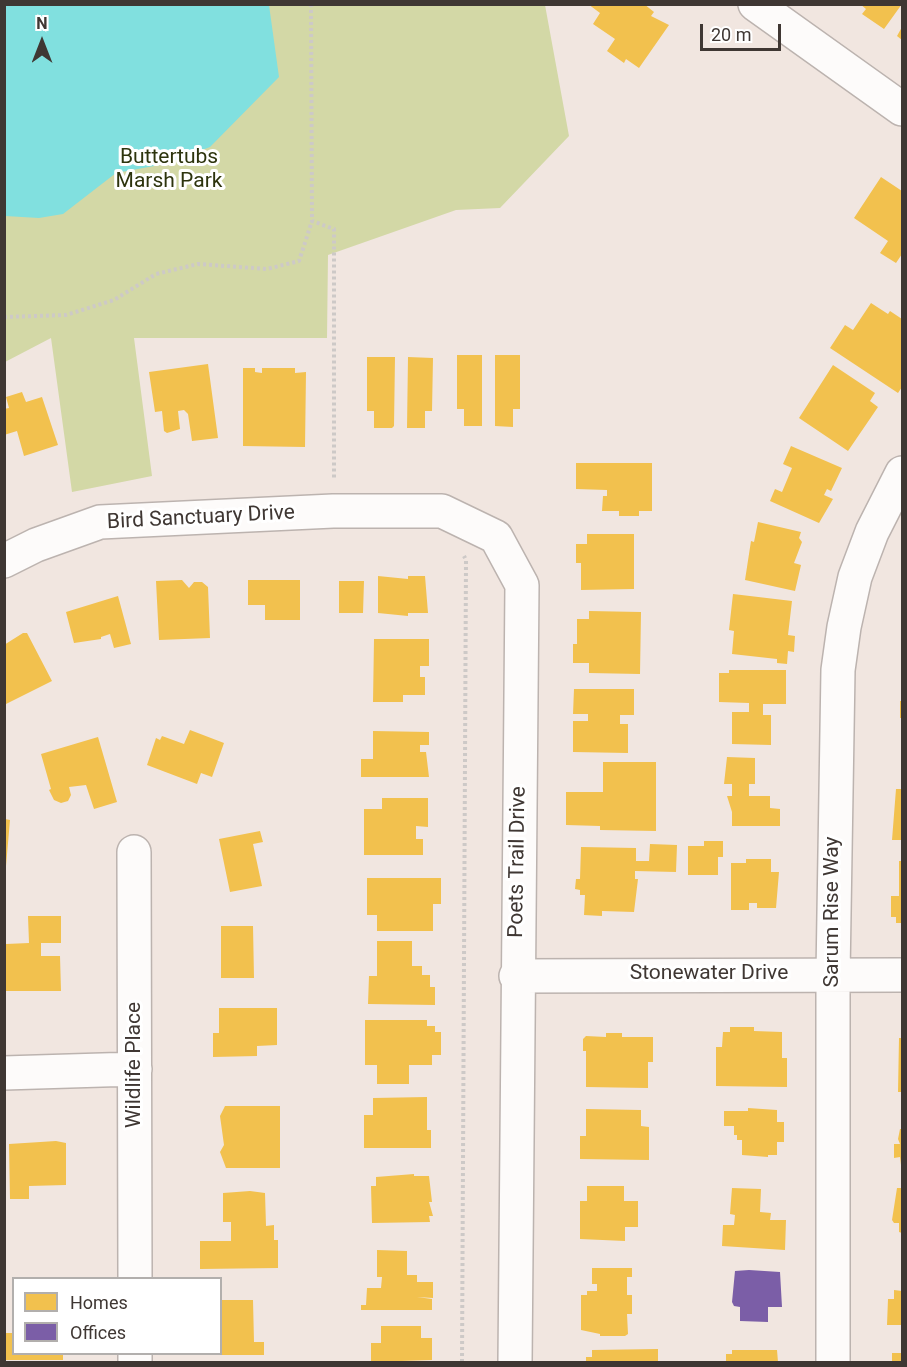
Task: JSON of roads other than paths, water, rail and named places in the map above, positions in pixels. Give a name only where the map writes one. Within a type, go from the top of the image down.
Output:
[{"type":"street","points":[[755,4],[903,109]]},
{"type":"street","name":"Sarum Rise Way","points":[[833,1362],[832,974],[835,715],[841,649],[855,577],[872,532],[903,473]]},
{"type":"street","name":"Bird Sanctuary Drive","points":[[4,561],[36,545],[100,522],[333,511]]},
{"type":"street","name":"Poets Trail Drive","points":[[333,511],[442,511],[496,537],[522,585],[516,976],[515,1362]]},
{"type":"street","name":"Wildlife Place","points":[[134,852],[135,1277]]},
{"type":"street","name":"Stonewater Drive","points":[[516,976],[903,975]]},
{"type":"street","points":[[4,1073],[135,1069]]},
{"type":"water","points":[[4,5],[269,5],[279,77],[210,147],[165,164],[116,173],[63,214],[39,218],[5,216]]},
{"type":"park label","name":"Buttertubs Marsh Park","points":[[169,170]]}]
